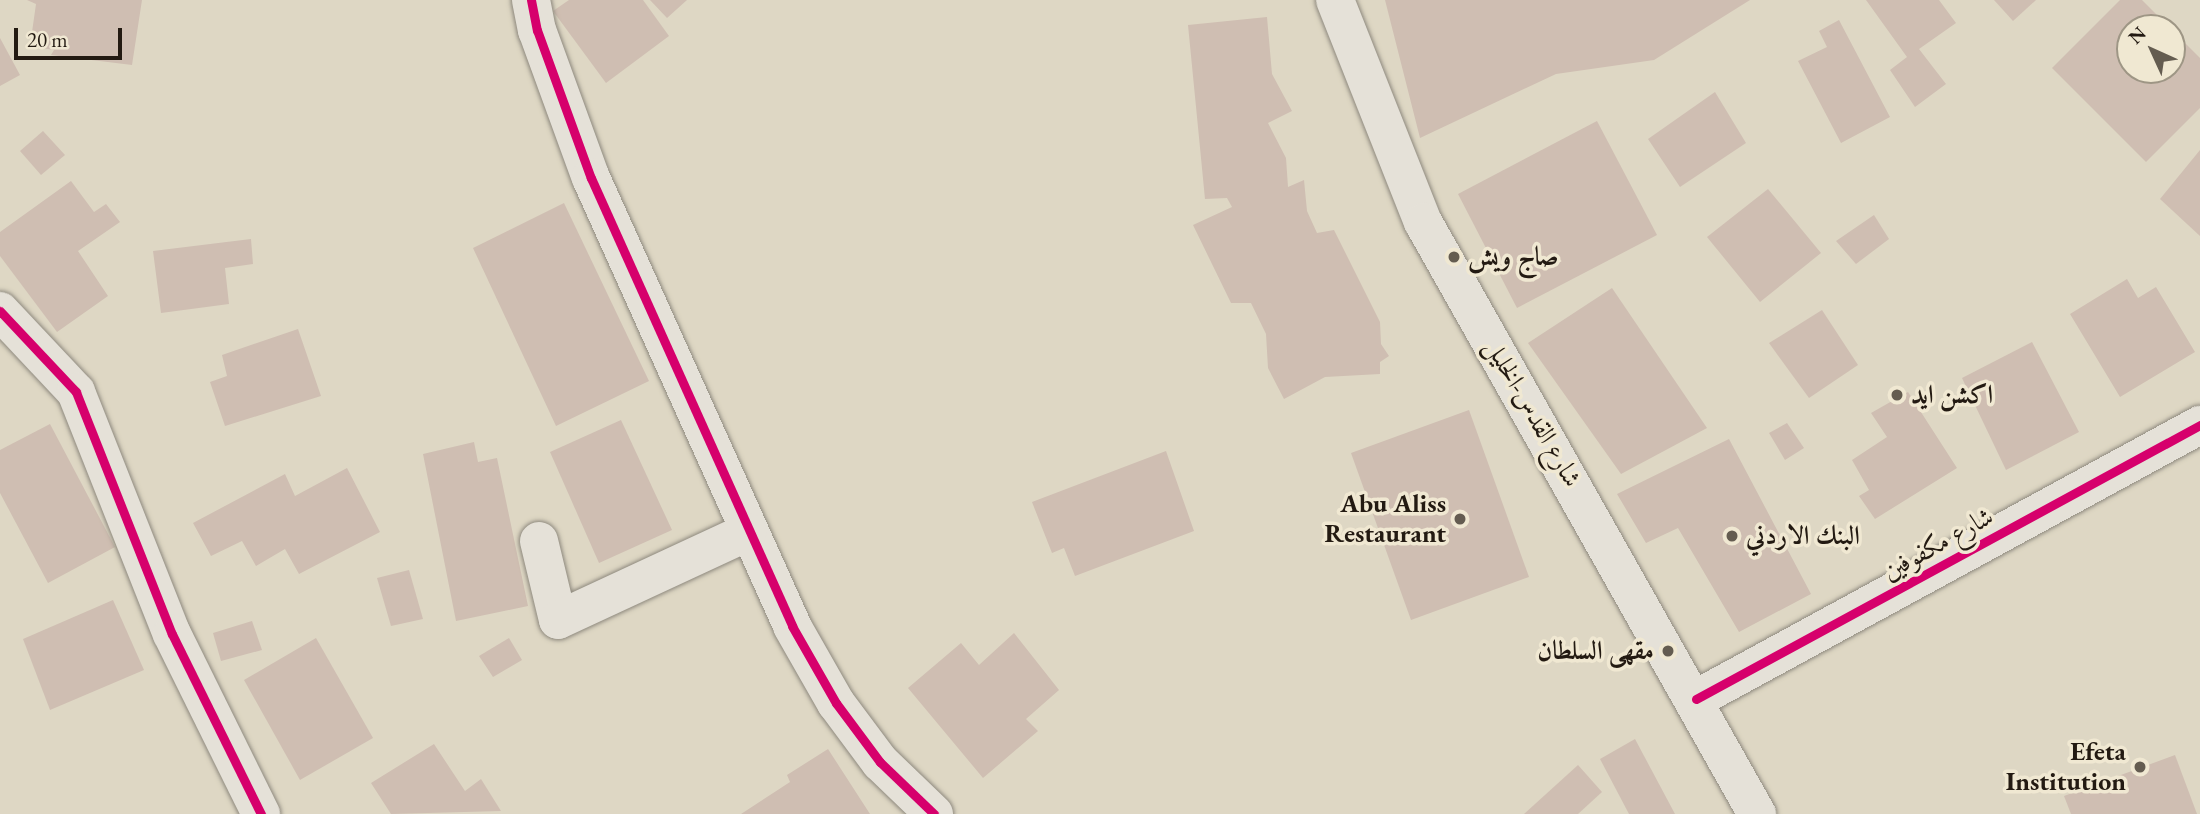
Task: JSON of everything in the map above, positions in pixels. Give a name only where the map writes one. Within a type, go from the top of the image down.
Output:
[{"type":"street","points":[[531,0],[591,178],[678,376],[718,454],[748,532],[792,626],[836,703],[880,762],[934,814]]},
{"type":"street","name":"شارع القدس-الخليل","points":[[1335,0],[1423,222],[1696,699],[1757,814]]},
{"type":"street","points":[[0,311],[76,392],[172,634],[261,814]]},
{"type":"street","name":"شارع مكفوفين","points":[[1696,699],[2200,425]]},
{"type":"street","points":[[539,541],[558,620],[748,532]]},
{"type":"building","points":[[27,0],[142,0],[132,65],[51,55],[54,50],[30,46],[36,4]]},
{"type":"building","points":[[569,0],[643,0],[669,36],[606,83],[553,11]]},
{"type":"building","points":[[650,0],[687,0],[667,18]]},
{"type":"building","points":[[1385,0],[1750,0],[1654,60],[1556,74],[1420,138]]},
{"type":"building","points":[[1866,0],[1939,0],[1956,23],[1919,49],[1946,84],[1915,107],[1890,70],[1907,57]]},
{"type":"building","points":[[1994,0],[2036,0],[2013,21]]},
{"type":"building","points":[[2120,0],[2142,0],[2156,14],[2116,14],[2116,84],[2186,84],[2186,44],[2200,58],[2200,108],[2146,162],[2052,68]]},
{"type":"building","points":[[1267,17],[1272,74],[1292,111],[1268,123],[1286,158],[1288,187],[1304,180],[1307,211],[1317,233],[1334,230],[1380,322],[1381,344],[1389,356],[1380,362],[1380,374],[1325,377],[1284,399],[1268,368],[1266,334],[1251,303],[1231,303],[1193,225],[1232,207],[1227,198],[1205,199],[1188,25]]},
{"type":"building","points":[[1839,20],[1890,117],[1841,143],[1798,61],[1827,47],[1819,31]]},
{"type":"building","points":[[0,38],[20,75],[0,86]]},
{"type":"building","points":[[1715,92],[1746,143],[1680,187],[1648,139]]},
{"type":"building","points":[[1597,121],[1657,235],[1517,308],[1458,194]]},
{"type":"building","points":[[43,131],[65,155],[41,175],[20,151]]},
{"type":"building","points":[[2200,150],[2200,236],[2160,199]]},
{"type":"building","points":[[71,181],[94,212],[106,204],[120,222],[78,251],[108,296],[57,332],[0,256],[0,232]]},
{"type":"building","points":[[1768,189],[1821,253],[1760,302],[1707,237]]},
{"type":"building","points":[[564,203],[649,381],[556,426],[473,248]]},
{"type":"building","points":[[1874,215],[1889,239],[1856,264],[1836,241]]},
{"type":"building","points":[[251,239],[253,264],[225,268],[229,304],[161,313],[153,251]]},
{"type":"building","points":[[2127,279],[2138,298],[2156,287],[2195,352],[2120,397],[2070,314]]},
{"type":"building","points":[[1612,288],[1707,428],[1621,474],[1528,343]]},
{"type":"building","points":[[1822,310],[1858,365],[1809,398],[1769,343]]},
{"type":"building","points":[[298,329],[321,396],[225,426],[210,382],[227,376],[222,355]]},
{"type":"building","points":[[2032,342],[2079,432],[2006,470],[1962,378]]},
{"type":"building","points":[[1908,392],[1957,468],[1875,519],[1859,496],[1869,490],[1852,460],[1887,437],[1871,413]]},
{"type":"building","points":[[1469,410],[1529,577],[1411,620],[1351,453]]},
{"type":"building","points":[[621,420],[672,530],[599,563],[550,452]]},
{"type":"building","points":[[1787,423],[1804,448],[1785,460],[1769,433]]},
{"type":"building","points":[[50,424],[115,547],[48,583],[0,493],[0,450]]},
{"type":"building","name":"البنك الاردني","points":[[1729,439],[1811,594],[1739,632],[1678,528],[1646,543],[1617,494]]},
{"type":"building","points":[[474,442],[478,462],[497,458],[528,606],[456,621],[423,454]]},
{"type":"building","points":[[1166,451],[1194,531],[1075,576],[1064,548],[1052,553],[1032,502]]},
{"type":"building","points":[[347,468],[380,532],[299,574],[285,549],[256,566],[242,541],[211,556],[193,523],[285,474],[295,496]]},
{"type":"building","points":[[409,570],[423,619],[391,626],[377,578]]},
{"type":"building","points":[[113,600],[144,670],[50,710],[23,639]]},
{"type":"building","points":[[252,621],[262,650],[221,661],[213,633]]},
{"type":"building","points":[[1014,633],[1059,690],[1026,719],[1038,731],[983,778],[908,688],[961,643],[979,665]]},
{"type":"building","points":[[316,638],[373,738],[300,780],[244,680]]},
{"type":"building","points":[[509,638],[522,660],[493,677],[479,656]]},
{"type":"building","points":[[1635,739],[1675,814],[1629,814],[1600,759]]},
{"type":"building","points":[[434,744],[465,791],[481,779],[501,811],[391,814],[371,783]]},
{"type":"building","points":[[828,749],[870,814],[741,814],[790,782],[787,775]]},
{"type":"building","name":"Efeta Institution","points":[[2175,755],[2197,814],[2071,814],[2064,796]]},
{"type":"building","points":[[1578,765],[1602,792],[1578,814],[1524,814]]},
{"type":"cycle path","points":[[531,0],[537,30],[591,178],[792,626],[836,703],[880,762],[934,814]]},
{"type":"cycle path","points":[[0,311],[76,392],[172,634],[261,814]]},
{"type":"cycle path","points":[[1696,699],[2200,425]]},
{"type":"place","name":"صاج ويش","points":[[1454,257]]},
{"type":"place","name":"اكشن ايد","points":[[1897,395]]},
{"type":"place","name":"Abu Aliss Restaurant","points":[[1460,519]]},
{"type":"place","name":"البنك الاردني","points":[[1732,536]]},
{"type":"place","name":"مقهى السلطان","points":[[1668,651]]},
{"type":"place","name":"Efeta Institution","points":[[2140,767]]}]
